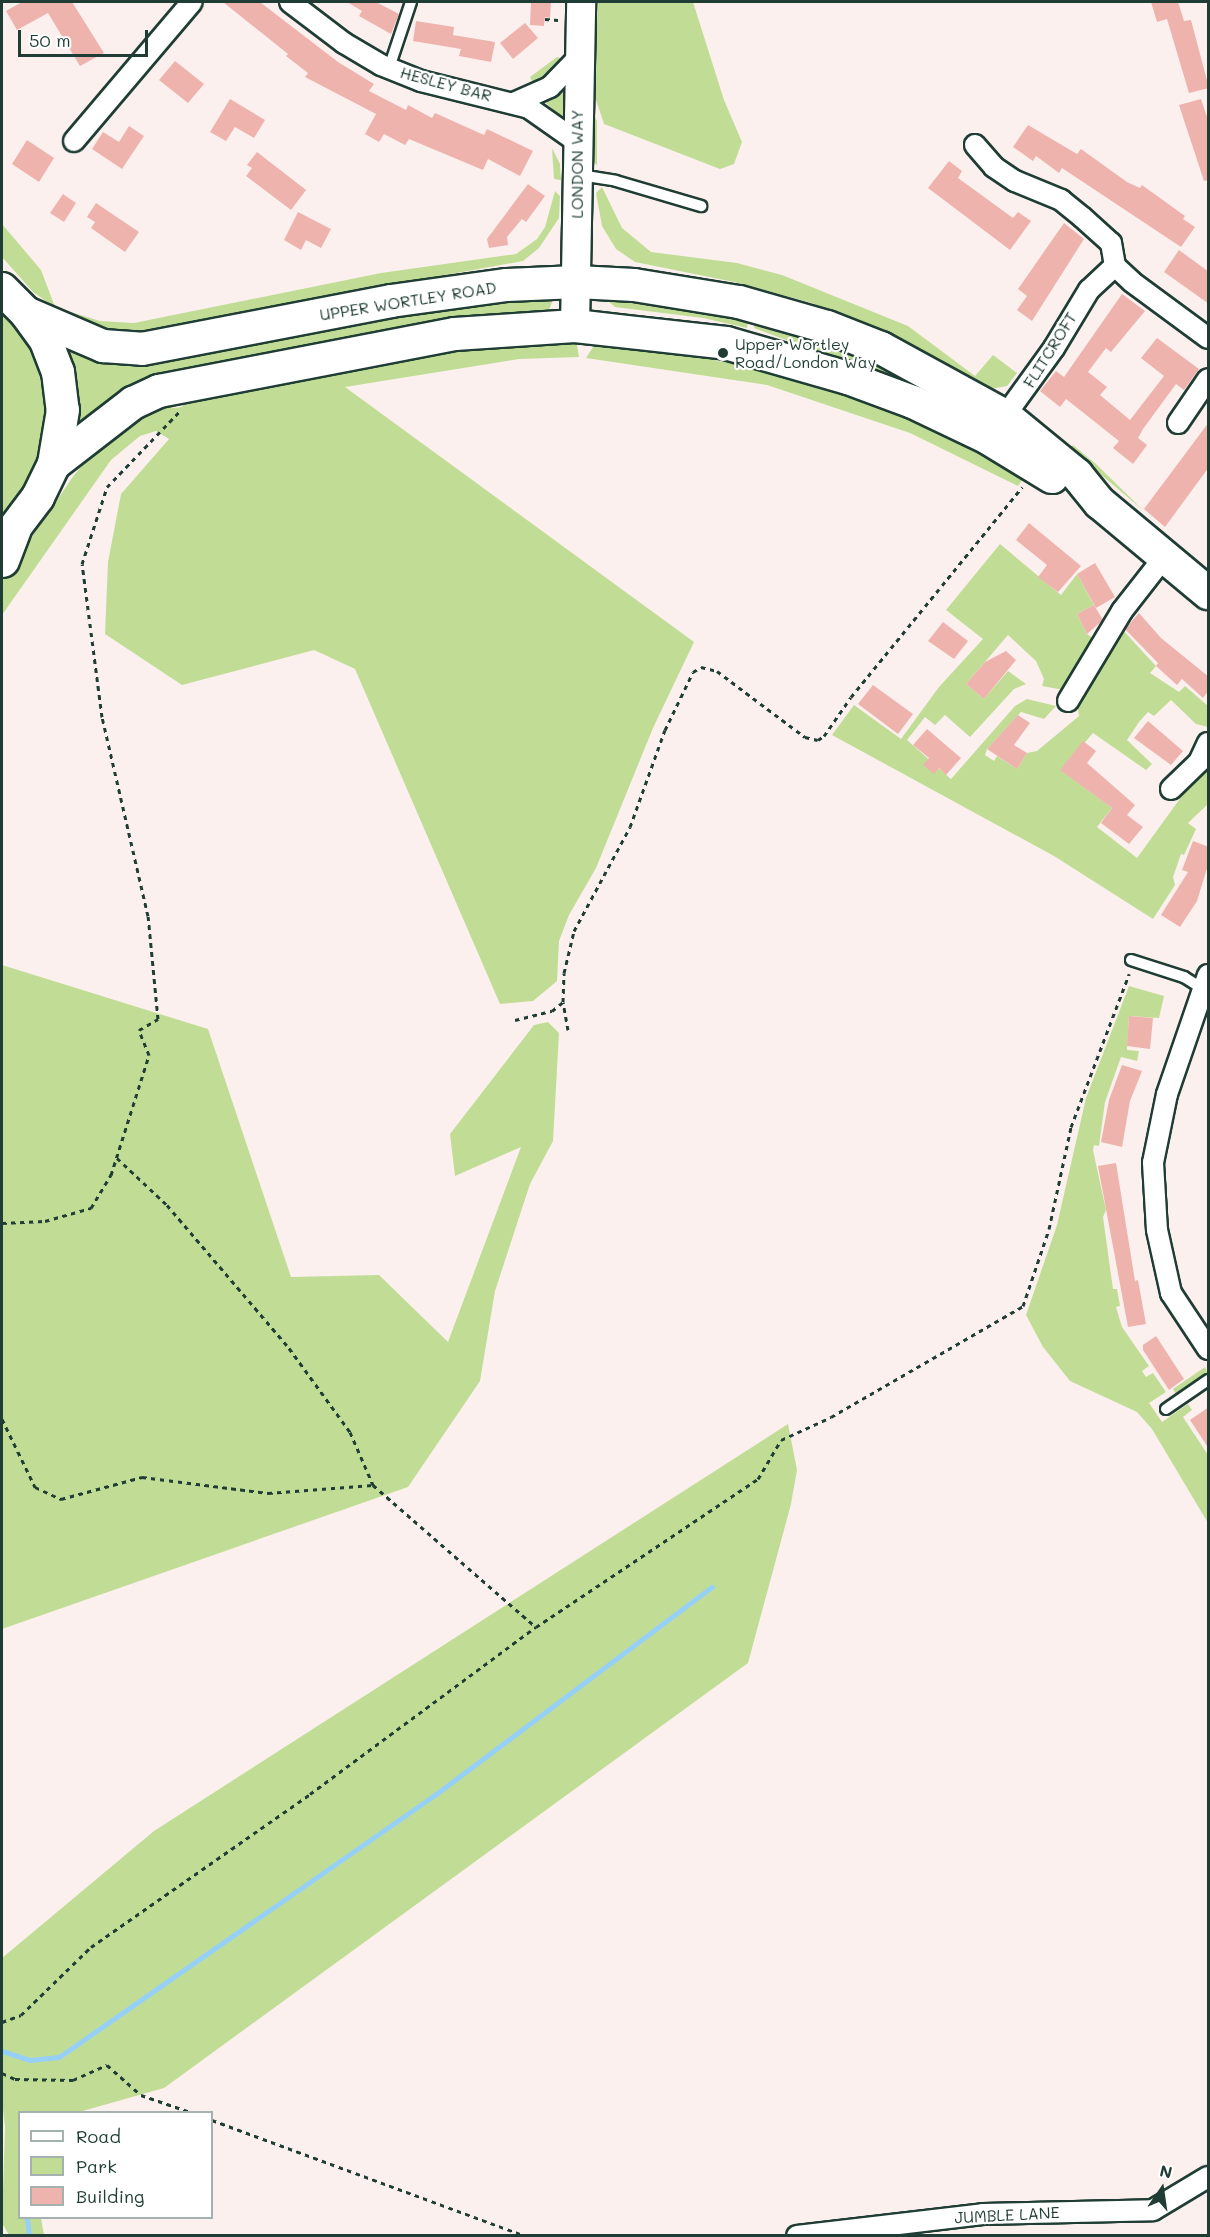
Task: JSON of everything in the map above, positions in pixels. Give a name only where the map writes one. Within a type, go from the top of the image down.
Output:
[{"type":"highway","points":[[2,560],[8,534]]},
{"type":"main road","name":"UPPER WORTLEY ROAD","points":[[26,313],[103,346],[142,349],[431,294],[577,282],[693,293],[827,327],[939,376],[997,427],[1036,466],[1100,503],[1208,592]]},
{"type":"main road","points":[[2,289],[26,313],[46,341],[58,372],[63,410],[54,464],[38,497],[8,534]]},
{"type":"main road","name":"UPPER WORTLEY ROAD","points":[[54,464],[133,403],[172,387],[455,334],[575,326],[684,335],[768,354],[997,427],[1077,475],[1100,503]]},
{"type":"street","points":[[74,141],[192,2]]},
{"type":"street","name":"HESLEY BAR","points":[[290,2],[344,43],[389,68],[421,81],[514,103],[543,115],[576,141]]},
{"type":"street","name":"LONDON WAY","points":[[575,326],[576,141],[581,2]]},
{"type":"street","name":"HESLEY BAR","points":[[514,103],[550,87],[578,58]]},
{"type":"street","points":[[975,145],[994,167],[1015,181],[1061,200],[1082,217],[1111,243],[1115,266],[1209,338]]},
{"type":"street","name":"FLITCROFT","points":[[997,427],[1089,290],[1115,266]]},
{"type":"street","points":[[1178,423],[1209,379]]},
{"type":"street","points":[[1068,701],[1122,611],[1165,556]]},
{"type":"street","points":[[1171,789],[1199,762],[1209,743]]},
{"type":"street","points":[[1207,985],[1167,1094],[1153,1162],[1157,1230],[1171,1293],[1209,1349]]},
{"type":"street","name":"JUMBLE LANE","points":[[797,2235],[983,2214],[1154,2210],[1209,2177]]},
{"type":"lane","points":[[389,68],[411,2]]},
{"type":"lane","points":[[577,175],[615,181],[701,206]]},
{"type":"lane","points":[[1133,960],[1207,985]]},
{"type":"lane","points":[[1166,1409],[1209,1380]]},
{"type":"path","points":[[2,1222],[45,1221],[91,1208],[111,1175],[149,1055],[139,1030],[158,1019],[148,916],[102,717],[82,564],[107,487],[179,416],[172,387]]},
{"type":"path","points":[[568,1030],[562,1002],[567,951],[574,931],[630,827],[665,730],[693,672],[701,667],[717,671],[805,737],[818,740],[824,736],[851,697],[1036,466]]},
{"type":"path","points":[[2,2022],[21,2015],[91,1947],[310,1794],[536,1627],[758,1479],[781,1440],[831,1417],[1023,1306],[1048,1229],[1071,1127],[1133,960]]},
{"type":"path","points":[[514,1020],[552,1011],[562,1002]]},
{"type":"path","points":[[117,1158],[167,1205],[289,1348],[350,1432],[373,1485],[536,1627]]},
{"type":"path","points":[[2,1419],[35,1487],[61,1499],[142,1477],[268,1493],[373,1485]]},
{"type":"path","points":[[2,2073],[15,2079],[73,2080],[107,2065],[141,2095],[187,2111]]},
{"type":"path","points":[[213,2120],[526,2235]]},
{"type":"green space","points":[[598,2],[693,2],[724,100],[742,142],[734,164],[720,169],[604,124],[593,91]]},
{"type":"green space","points":[[557,57],[564,59],[542,83],[534,85],[530,77]]},
{"type":"green space","points":[[566,91],[566,119],[564,119],[546,103]]},
{"type":"green space","points":[[590,104],[597,121],[597,165],[590,160]]},
{"type":"green space","points":[[552,148],[560,164],[561,180],[554,179]]},
{"type":"green space","points":[[602,187],[622,228],[651,252],[737,263],[782,275],[908,326],[975,376],[993,355],[1017,373],[1007,386],[990,389],[903,341],[812,303],[734,282],[635,262],[616,249],[602,226],[596,193]]},
{"type":"green space","points":[[555,191],[560,196],[559,218],[539,248],[523,261],[145,330],[104,330],[66,315],[33,292],[2,257],[2,224],[41,270],[55,307],[100,321],[134,323],[381,273],[516,254],[537,239],[545,227]]},
{"type":"green space","points":[[554,296],[550,308],[543,313],[271,356],[77,435],[77,395],[64,344],[436,303]]},
{"type":"green space","points":[[602,296],[749,314],[747,328],[703,318],[615,307]]},
{"type":"green space","points":[[2,309],[35,356],[47,410],[46,431],[35,468],[19,501],[2,520]]},
{"type":"green space","points":[[757,316],[848,347],[972,410],[754,328]]},
{"type":"green space","points":[[576,340],[579,357],[519,359],[345,387],[694,642],[653,728],[596,868],[569,915],[559,941],[557,981],[533,1001],[500,1004],[355,669],[314,650],[182,685],[105,634],[108,562],[121,494],[169,439],[156,431],[140,436],[111,460],[2,615],[2,581],[72,478],[105,436],[125,418],[172,403],[173,408],[182,407],[184,399],[431,349]]},
{"type":"green space","points":[[595,344],[714,357],[717,361],[745,364],[747,359],[919,416],[1023,474],[1023,479],[1018,486],[910,433],[767,385],[586,358]]},
{"type":"green space","points":[[1073,445],[1096,464],[1143,510],[1069,448]]},
{"type":"green space","points":[[1000,544],[1061,595],[1077,574],[1094,605],[1077,614],[1087,634],[1097,641],[1069,691],[1042,686],[1044,679],[1036,661],[1008,635],[966,684],[984,699],[1008,671],[1026,684],[1014,689],[970,737],[945,715],[935,725],[925,717],[907,740],[951,779],[1015,706],[1027,699],[1056,706],[1044,719],[1021,712],[987,749],[985,755],[994,761],[997,756],[1017,769],[1027,753],[1037,751],[1079,716],[1077,702],[1120,627],[1156,666],[1150,673],[1179,692],[1185,686],[1208,706],[1208,727],[1196,724],[1171,700],[1154,716],[1148,712],[1127,740],[1152,764],[1146,770],[1093,733],[1061,770],[1112,808],[1097,827],[1137,858],[1208,760],[1208,804],[1188,823],[1196,829],[1184,855],[1181,854],[1173,877],[1175,885],[1153,919],[1054,856],[832,735],[854,705],[901,739],[939,687],[983,639],[946,610]]},
{"type":"green space","points":[[2,965],[208,1029],[291,1277],[379,1275],[448,1342],[521,1147],[455,1176],[450,1134],[534,1025],[548,1022],[559,1033],[553,1141],[530,1184],[495,1291],[480,1381],[408,1487],[2,1629]]},
{"type":"green space","points":[[1129,986],[1164,996],[1159,1018],[1129,1016],[1127,1050],[1139,1051],[1137,1061],[1121,1057],[1105,1102],[1099,1146],[1094,1145],[1093,1150],[1106,1210],[1103,1217],[1113,1289],[1117,1289],[1120,1306],[1116,1307],[1122,1327],[1149,1366],[1142,1371],[1146,1377],[1153,1373],[1166,1392],[1149,1403],[1162,1422],[1188,1404],[1192,1410],[1183,1417],[1208,1455],[1208,1523],[1152,1429],[1137,1412],[1070,1381],[1043,1347],[1026,1315],[1057,1225],[1086,1098]]},
{"type":"green space","points":[[1205,1367],[1208,1374],[1177,1396],[1173,1389]]},
{"type":"green space","points":[[788,1424],[797,1470],[791,1504],[748,1663],[164,2088],[83,2111],[18,2111],[18,2219],[41,2219],[44,2235],[9,2235],[2,2223],[5,2127],[2,2100],[2,1958],[154,1831]]},
{"type":"building","points":[[22,2],[72,2],[104,53],[80,66],[48,13],[17,30],[6,11]]},
{"type":"building","points":[[223,2],[260,2],[338,62],[374,84],[369,91],[406,110],[408,105],[432,118],[435,113],[484,135],[487,129],[533,151],[520,176],[488,159],[483,170],[409,139],[405,145],[384,134],[379,142],[365,134],[376,114],[305,77],[308,73],[286,56],[288,54]]},
{"type":"building","points":[[347,2],[376,2],[399,14],[391,34],[359,16],[362,11]]},
{"type":"building","points":[[531,2],[551,2],[550,18],[545,17],[544,26],[530,25]]},
{"type":"building","points":[[1151,2],[1178,2],[1184,21],[1191,20],[1209,88],[1189,93],[1167,19],[1157,22]]},
{"type":"building","points":[[416,21],[454,27],[453,35],[495,42],[491,62],[459,56],[461,49],[413,41]]},
{"type":"building","points":[[525,23],[538,38],[513,59],[500,43]]},
{"type":"building","points":[[175,61],[204,84],[188,103],[159,80]]},
{"type":"building","points":[[230,99],[265,120],[254,138],[235,127],[226,141],[210,132]]},
{"type":"building","points":[[1201,99],[1209,123],[1209,180],[1204,181],[1179,105]]},
{"type":"building","points":[[1028,125],[1077,154],[1081,149],[1127,182],[1140,188],[1142,185],[1185,216],[1183,219],[1195,227],[1181,247],[1062,168],[1059,173],[1036,156],[1033,161],[1013,147]]},
{"type":"building","points":[[129,126],[144,136],[122,169],[92,149],[103,132],[119,142]]},
{"type":"building","points":[[27,140],[54,158],[39,182],[12,164]]},
{"type":"building","points":[[257,152],[306,190],[291,210],[246,176],[252,168],[247,165]]},
{"type":"building","points":[[949,161],[962,171],[958,178],[1013,218],[1018,212],[1031,221],[1010,250],[928,188]]},
{"type":"building","points":[[528,184],[545,196],[526,222],[522,219],[507,237],[508,245],[489,248],[487,239]]},
{"type":"building","points":[[63,194],[76,203],[64,222],[50,213]]},
{"type":"building","points":[[96,203],[139,232],[125,252],[91,228],[95,222],[87,217]]},
{"type":"building","points":[[298,212],[331,229],[321,248],[306,240],[301,250],[284,240]]},
{"type":"building","points":[[1064,223],[1084,239],[1032,321],[1017,310],[1027,296],[1018,289]]},
{"type":"building","points":[[1179,250],[1209,272],[1209,304],[1164,272]]},
{"type":"building","points":[[1122,294],[1145,311],[1111,352],[1106,348],[1088,372],[1107,387],[1100,395],[1130,420],[1164,376],[1141,358],[1157,338],[1199,369],[1184,390],[1176,384],[1143,429],[1138,438],[1147,445],[1133,464],[1113,448],[1119,441],[1066,399],[1060,407],[1040,391],[1056,371],[1064,377]]},
{"type":"building","points":[[1209,422],[1209,467],[1165,527],[1144,509]]},
{"type":"building","points":[[1029,523],[1081,566],[1058,592],[1038,577],[1047,565],[1016,540]]},
{"type":"building","points":[[1095,563],[1115,597],[1096,608],[1077,574]]},
{"type":"building","points":[[1094,605],[1103,620],[1087,634],[1077,614]]},
{"type":"building","points":[[1139,613],[1161,638],[1209,677],[1209,690],[1203,698],[1182,679],[1177,685],[1156,666],[1158,663],[1125,629]]},
{"type":"building","points":[[943,622],[968,641],[954,659],[928,641]]},
{"type":"building","points":[[1006,651],[1016,660],[984,699],[966,684],[985,662]]},
{"type":"building","points":[[873,685],[913,714],[898,734],[858,704]]},
{"type":"building","points":[[1018,715],[1030,723],[1014,745],[1027,753],[1017,769],[987,749]]},
{"type":"building","points":[[1148,721],[1183,751],[1171,765],[1134,738]]},
{"type":"building","points":[[927,729],[961,758],[946,775],[939,768],[934,774],[923,765],[929,758],[913,745]]},
{"type":"building","points":[[1083,741],[1096,751],[1087,763],[1135,805],[1127,815],[1143,827],[1129,844],[1101,823],[1112,808],[1060,770]]},
{"type":"building","points":[[1193,841],[1209,847],[1209,862],[1197,901],[1180,927],[1161,915],[1188,872],[1182,870]]},
{"type":"building","points":[[1129,1016],[1153,1018],[1150,1049],[1127,1046]]},
{"type":"building","points":[[1122,1065],[1142,1071],[1130,1101],[1122,1147],[1101,1142],[1109,1100]]},
{"type":"building","points":[[1116,1163],[1135,1281],[1138,1280],[1146,1324],[1128,1327],[1098,1166]]},
{"type":"building","points":[[1156,1336],[1184,1379],[1169,1390],[1143,1350],[1143,1345]]},
{"type":"building","points":[[1209,1407],[1209,1449],[1190,1420]]},
{"type":"waterway","points":[[2,2051],[30,2060],[59,2057],[436,1794],[712,1587]]},
{"type":"waterway","points":[[27,2219],[29,2236]]},
{"type":"place","name":"Upper Wortley Road/London Way","points":[[723,353]]}]
